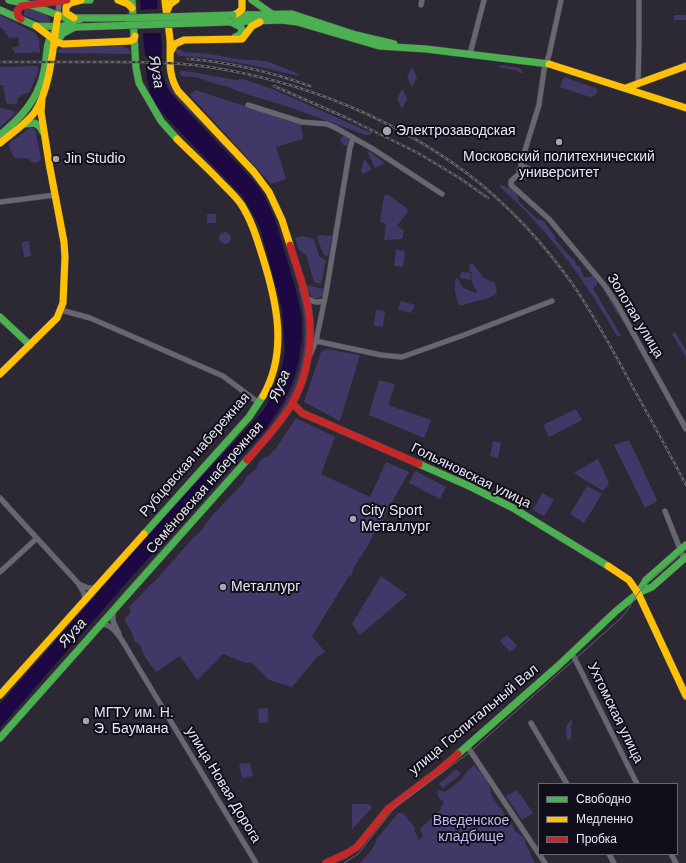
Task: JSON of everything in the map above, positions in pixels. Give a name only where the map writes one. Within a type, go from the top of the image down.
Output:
[{"type":"main road","points":[[8,0],[28,4],[79,23]]},
{"type":"main road","points":[[21,19],[17,14],[18,8],[28,4],[62,0]]},
{"type":"main road","points":[[77,0],[90,0]]},
{"type":"main road","points":[[79,23],[68,15],[66,7],[70,3],[81,0]]},
{"type":"main road","points":[[118,0],[128,4],[132,8]]},
{"type":"main road","name":"Рубцовская набережная","points":[[0,695],[249,417],[259,403],[274,373],[277,359],[279,336],[276,307],[254,229],[247,214],[231,192],[177,140],[161,121],[139,83],[136,68],[132,0]]},
{"type":"main road","name":"Семёновская набережная","points":[[0,738],[269,435],[292,403],[307,364],[310,342],[309,316],[306,298],[282,220],[269,192],[254,172],[173,84],[169,67],[169,30],[165,0]]},
{"type":"main road","points":[[166,12],[170,4],[176,0]]},
{"type":"main road","points":[[232,21],[242,9],[242,0]]},
{"type":"main road","points":[[252,0],[272,14]]},
{"type":"main road","points":[[0,10],[36,26],[59,41],[123,42],[132,40],[135,36]]},
{"type":"main road","points":[[47,12],[54,18],[59,41]]},
{"type":"main road","points":[[232,21],[272,14],[300,16],[369,39],[414,48],[546,63],[686,108]]},
{"type":"main road","points":[[57,28],[58,15]]},
{"type":"main road","points":[[225,39],[238,37],[242,33],[242,28],[232,21]]},
{"type":"main road","points":[[36,26],[57,28],[79,23],[232,21],[297,22],[379,46],[414,48]]},
{"type":"main road","points":[[169,30],[174,37],[184,40],[242,39],[252,26],[264,21]]},
{"type":"main road","points":[[49,50],[57,46],[62,34],[79,23]]},
{"type":"main road","points":[[0,135],[22,116],[39,97],[48,75],[49,50],[36,26]]},
{"type":"main road","points":[[49,50],[59,41],[67,41],[66,35],[69,29]]},
{"type":"main road","points":[[170,52],[175,44],[184,40]]},
{"type":"main road","points":[[123,42],[130,44],[134,48],[136,54]]},
{"type":"main road","points":[[626,88],[638,85],[686,66]]},
{"type":"main road","points":[[39,97],[34,102],[35,111],[44,134]]},
{"type":"main road","points":[[0,374],[51,324],[61,310],[65,257],[39,97]]},
{"type":"main road","points":[[0,143],[23,124],[35,111]]},
{"type":"main road","points":[[23,124],[36,122],[44,134]]},
{"type":"main road","points":[[0,317],[30,345]]},
{"type":"main road","name":"Гольяновская улица","points":[[292,403],[302,413]]},
{"type":"main road","name":"Гольяновская улица","points":[[287,412],[302,413],[513,508],[596,558],[629,580],[638,593],[686,696]]},
{"type":"main road","name":"улица Госпитальный Вал","points":[[638,593],[646,580],[686,545]]},
{"type":"main road","name":"улица Госпитальный Вал","points":[[326,863],[357,847],[388,809],[437,772],[467,746],[572,653],[615,612],[638,593],[652,587],[685,558]]},
{"type":"main road","points":[[643,605],[644,598],[652,587]]},
{"type":"street","points":[[58,15],[62,0]]},
{"type":"street","points":[[470,54],[484,0]]},
{"type":"street","name":"Золотая улица","points":[[561,0],[543,77],[539,105],[521,162],[519,174],[511,181],[511,185],[549,219],[605,286],[617,304],[686,429]]},
{"type":"street","points":[[638,85],[640,39],[639,0]]},
{"type":"street","points":[[248,105],[302,122],[327,124],[373,149],[442,194]]},
{"type":"street","points":[[307,364],[316,341],[353,138]]},
{"type":"street","name":"Золотая улица","points":[[519,174],[522,177],[525,177],[529,173],[527,168],[521,167]]},
{"type":"street","points":[[0,202],[55,195]]},
{"type":"street","points":[[306,298],[313,302],[319,303],[324,301]]},
{"type":"street","points":[[316,341],[381,355],[402,357],[552,301]]},
{"type":"street","points":[[61,310],[90,318],[223,376],[259,403]]},
{"type":"street","points":[[0,498],[78,583],[84,593],[85,601]]},
{"type":"street","points":[[665,511],[680,551],[685,558]]},
{"type":"street","points":[[0,572],[36,538]]},
{"type":"street","points":[[78,583],[88,588],[96,588]]},
{"type":"street","name":"улица Новая Дорога","points":[[114,610],[113,621],[120,637],[256,863]]},
{"type":"street","name":"улица Новая Дорога","points":[[100,625],[108,624],[120,637]]},
{"type":"street","name":"Ухтомская улица","points":[[572,653],[637,783]]},
{"type":"street","points":[[530,723],[566,783]]},
{"type":"street","points":[[467,746],[538,853]]},
{"type":"green space","points":[[27,6],[47,15],[50,22],[41,22],[24,15],[24,11]]},
{"type":"green space","points":[[0,15],[35,33],[39,39],[40,53],[15,53],[12,48],[19,46],[18,37],[9,38],[2,28],[0,28]]},
{"type":"green space","points":[[674,15],[686,15],[686,20],[674,20]]},
{"type":"green space","points":[[122,46],[129,49],[131,54],[55,53],[63,47]]},
{"type":"green space","points":[[176,48],[184,52],[269,62],[299,74],[298,76],[224,60],[179,56],[176,53]]},
{"type":"green space","points":[[500,65],[520,68],[523,73],[499,67]]},
{"type":"green space","points":[[37,66],[39,70],[29,93],[26,93],[18,98],[17,104],[8,104],[6,102],[3,85],[0,85],[0,67]]},
{"type":"green space","points":[[412,67],[417,78],[412,87],[407,77]]},
{"type":"green space","points":[[181,71],[236,80],[243,79],[275,90],[369,132],[371,130],[373,131],[371,134],[366,135],[226,86],[196,77],[181,76],[179,72]]},
{"type":"green space","points":[[564,77],[598,89],[595,95],[590,97],[560,87]]},
{"type":"green space","points":[[166,80],[172,90],[261,184],[277,212],[299,284],[298,285],[280,226],[268,197],[250,173],[177,98],[171,90]]},
{"type":"green space","points":[[402,89],[407,99],[402,109],[397,99]]},
{"type":"green space","points":[[195,90],[301,124],[303,139],[276,147],[286,179],[271,184],[190,95]]},
{"type":"green space","points":[[0,108],[11,110],[16,113],[0,127]]},
{"type":"green space","points":[[31,127],[35,129],[41,159],[37,163],[26,158],[14,158],[8,144]]},
{"type":"green space","points":[[345,135],[349,139],[348,146],[343,145],[340,139]]},
{"type":"green space","points":[[367,151],[369,151],[385,163],[375,168]]},
{"type":"green space","points":[[364,159],[372,169],[363,174],[361,171]]},
{"type":"green space","points":[[500,185],[512,189],[517,195],[519,202],[537,219],[544,221],[555,237],[555,240],[569,256],[575,260],[576,265],[580,267],[584,277],[594,275],[598,279],[597,285],[593,288],[621,336],[617,336],[579,275],[550,238],[500,187]]},
{"type":"green space","points":[[389,195],[409,210],[397,226],[404,230],[402,239],[384,240],[386,224],[380,222],[384,196]]},
{"type":"green space","points":[[207,214],[216,214],[216,223],[207,223]]},
{"type":"green space","points":[[223,232],[227,232],[231,238],[227,244],[223,244],[219,240],[219,236]]},
{"type":"green space","points":[[318,235],[332,235],[328,256],[324,255],[323,253],[317,238]]},
{"type":"green space","points":[[302,236],[314,239],[319,256],[326,260],[321,284],[314,282],[306,255],[299,250],[295,238]]},
{"type":"green space","points":[[29,241],[31,256],[24,257],[22,242]]},
{"type":"green space","points":[[396,250],[405,251],[403,267],[394,266]]},
{"type":"green space","points":[[470,263],[474,265],[484,278],[495,283],[497,292],[487,299],[460,306],[455,292],[456,278],[462,287],[475,293],[477,292],[471,280],[472,273],[469,270]]},
{"type":"green space","points":[[461,272],[471,273],[470,280],[460,278]]},
{"type":"green space","points":[[306,285],[324,289],[323,295],[319,298],[312,298]]},
{"type":"green space","points":[[300,287],[306,326],[304,360],[293,393],[284,410],[273,427],[115,604],[114,603],[271,426],[282,410],[297,377],[302,360],[304,325],[298,288]]},
{"type":"green space","points":[[607,290],[624,322],[623,323],[606,294]]},
{"type":"green space","points":[[401,301],[415,305],[411,313],[398,309]]},
{"type":"green space","points":[[376,310],[385,311],[383,327],[374,326]]},
{"type":"green space","points":[[675,332],[686,350],[686,357],[672,334]]},
{"type":"green space","points":[[326,349],[360,355],[340,421],[304,402],[321,352]]},
{"type":"green space","points":[[379,380],[395,384],[388,405],[431,420],[424,438],[369,415]]},
{"type":"green space","points":[[576,409],[582,420],[549,437],[543,425]]},
{"type":"green space","points":[[296,418],[335,437],[321,474],[370,497],[386,462],[409,472],[379,528],[374,533],[353,569],[352,575],[349,576],[312,636],[325,652],[318,656],[292,687],[269,680],[251,662],[246,663],[223,654],[197,680],[180,656],[156,672],[145,657],[140,645],[135,642],[124,619],[131,612],[129,607],[200,532],[211,517],[244,482],[247,476],[256,469],[260,461],[263,458],[268,457],[277,447]]},
{"type":"green space","points":[[629,440],[657,500],[645,508],[614,445]]},
{"type":"green space","points":[[493,441],[501,443],[498,458],[490,456]]},
{"type":"green space","points":[[598,459],[609,483],[603,491],[574,473]]},
{"type":"green space","points":[[415,471],[446,487],[440,499],[409,483]]},
{"type":"green space","points":[[587,486],[602,494],[584,523],[570,514]]},
{"type":"green space","points":[[542,493],[554,500],[544,516],[533,510]]},
{"type":"green space","points":[[381,576],[407,595],[360,635],[352,624]]},
{"type":"green space","points":[[507,635],[517,646],[510,652],[500,641]]},
{"type":"green space","points":[[268,708],[268,722],[259,723],[258,709]]},
{"type":"green space","points":[[573,718],[571,738],[569,740],[567,739],[566,726]]},
{"type":"green space","points":[[250,763],[253,776],[242,778],[239,764]]},
{"type":"green space","name":"Введенское кладбище","points":[[474,765],[483,775],[490,787],[491,795],[515,831],[524,838],[535,863],[360,863],[398,813],[403,813],[415,828],[414,830],[419,840],[422,838],[423,836],[420,829],[440,810],[444,802],[439,798],[437,793],[439,790],[445,792],[461,780],[468,770]]},
{"type":"green space","points":[[456,769],[461,774],[443,788],[439,784]]},
{"type":"green space","points":[[517,790],[533,813],[522,820],[506,796]]},
{"type":"green space","points":[[352,804],[369,804],[372,808],[352,829]]},
{"type":"water","name":"Яуза","points":[[140,0],[157,0],[162,44],[161,71],[167,87],[173,96],[252,179],[263,193],[275,219],[296,290],[302,318],[302,337],[299,360],[293,382],[283,403],[265,430],[135,573],[0,728],[0,704],[173,507],[264,410],[275,388],[282,368],[285,350],[282,309],[260,228],[242,196],[162,113],[150,93],[147,79]]},
{"type":"pier","points":[[161,9],[163,33],[141,33],[139,10]]},
{"type":"pier","points":[[143,56],[163,57],[163,69],[144,68]]},
{"type":"tram line","points":[[344,863],[358,854],[395,807],[470,752],[620,619],[645,585],[686,549]]},
{"type":"railway","points":[[188,59],[204,60],[250,68],[310,86]]},
{"type":"railway","points":[[0,62],[169,63],[202,66],[240,73],[314,93],[350,107],[419,141],[482,185],[541,243],[579,294],[602,330],[686,485]]},
{"type":"railway","points":[[274,86],[347,118],[418,153],[458,177],[488,198]]},
{"type":"traffic: fast","points":[[9,0],[28,4],[66,18],[128,18]]},
{"type":"traffic: fast","points":[[77,0],[90,0]]},
{"type":"traffic: fast","points":[[132,0],[136,68],[139,83],[161,121],[177,139]]},
{"type":"traffic: fast","points":[[252,0],[272,14]]},
{"type":"traffic: fast","points":[[0,10],[36,26],[77,27]]},
{"type":"traffic: fast","points":[[233,15],[292,14],[356,35],[394,44]]},
{"type":"traffic: fast","points":[[128,18],[233,15]]},
{"type":"traffic: fast","points":[[0,135],[23,113],[37,93],[44,72],[48,44],[51,37],[57,30],[66,24],[81,19]]},
{"type":"traffic: fast","points":[[229,22],[281,20],[297,22],[379,46],[426,49],[549,64]]},
{"type":"traffic: fast","points":[[77,27],[229,22]]},
{"type":"traffic: fast","points":[[233,23],[241,27],[242,30],[240,35],[235,37]]},
{"type":"traffic: fast","points":[[55,45],[62,34],[73,28]]},
{"type":"traffic: fast","points":[[25,124],[35,123],[43,132]]},
{"type":"traffic: fast","points":[[0,317],[30,345]]},
{"type":"traffic: fast","points":[[144,534],[249,417],[263,396]]},
{"type":"traffic: fast","points":[[0,738],[247,460]]},
{"type":"traffic: fast","points":[[419,464],[469,486],[513,508],[608,566]]},
{"type":"traffic: fast","points":[[638,593],[646,580],[686,545]]},
{"type":"traffic: fast","points":[[458,754],[558,666],[615,612],[638,593],[652,587],[686,557]]},
{"type":"traffic: slow","points":[[74,18],[66,13],[66,7],[70,3],[81,0]]},
{"type":"traffic: slow","points":[[118,0],[128,4],[132,8]]},
{"type":"traffic: slow","points":[[165,0],[170,40],[171,72],[178,91],[254,172],[269,192],[282,220],[290,245]]},
{"type":"traffic: slow","points":[[167,11],[170,4],[176,0]]},
{"type":"traffic: slow","points":[[233,15],[242,9],[242,0]]},
{"type":"traffic: slow","points":[[0,143],[19,128],[35,112],[45,91],[53,52],[58,15]]},
{"type":"traffic: slow","points":[[171,51],[175,44],[184,40],[242,39],[252,26],[260,22]]},
{"type":"traffic: slow","points":[[36,26],[57,42],[63,44],[130,41],[134,39],[135,36]]},
{"type":"traffic: slow","points":[[549,64],[686,108]]},
{"type":"traffic: slow","points":[[626,88],[686,66]]},
{"type":"traffic: slow","points":[[0,374],[57,318],[63,303],[65,257],[64,242],[41,112],[42,98]]},
{"type":"traffic: slow","points":[[177,139],[238,200],[248,217],[256,237],[268,275],[276,310],[278,327],[276,362],[271,379],[263,396]]},
{"type":"traffic: slow","points":[[0,695],[144,534]]},
{"type":"traffic: slow","points":[[608,566],[629,580],[638,593],[686,696]]},
{"type":"traffic: jam","points":[[21,19],[18,16],[17,11],[21,6],[67,0]]},
{"type":"traffic: jam","points":[[247,460],[275,428],[290,407],[297,395],[306,368],[310,340],[309,312],[303,285],[290,245]]},
{"type":"traffic: jam","points":[[292,403],[302,413],[419,464]]},
{"type":"traffic: jam","points":[[326,863],[357,847],[388,809],[458,754]]},
{"type":"place","name":"Электрозаводская","points":[[387,131]]},
{"type":"place","name":"Московский политехнический университет","points":[[559,142]]},
{"type":"place","name":"Jin Studio","points":[[56,159]]},
{"type":"place","name":"City Sport Металлург","points":[[353,519]]},
{"type":"place","name":"Металлург","points":[[223,587]]},
{"type":"place","name":"МГТУ им. Н. Э. Баумана","points":[[86,721]]}]
